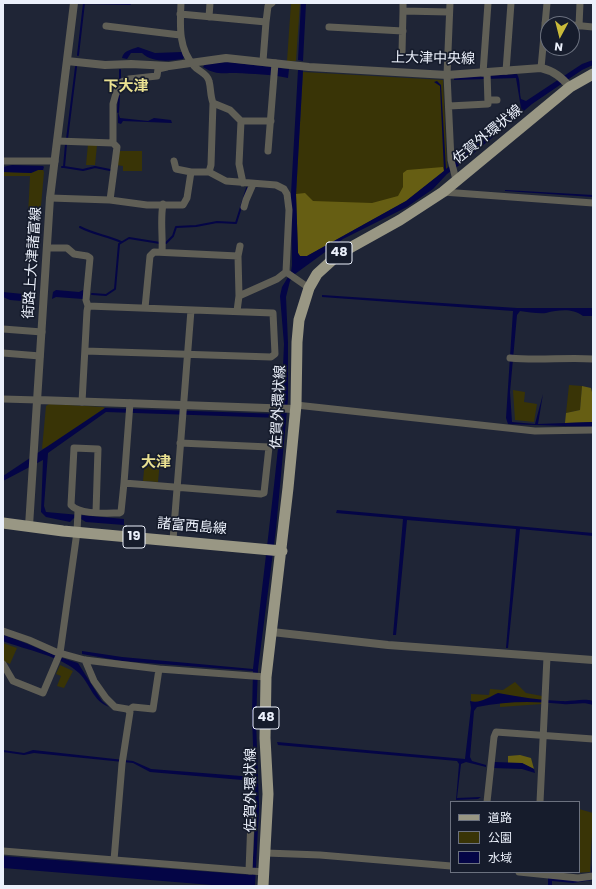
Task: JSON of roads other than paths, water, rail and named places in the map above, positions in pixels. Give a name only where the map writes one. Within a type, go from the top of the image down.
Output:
[{"type":"main road","name":"佐賀外環状線","points":[[263,886],[255,871],[266,853],[268,794],[263,677],[272,632],[274,550],[293,407],[299,320],[309,288],[317,274],[339,254],[400,220],[443,192],[454,176],[568,85],[593,74]]},
{"type":"main road","name":"諸富西島線","points":[[3,523],[29,526],[77,526],[172,540],[274,550]]},
{"type":"street","name":"街路上大津諸富線","points":[[29,526],[50,198],[55,161],[64,141],[67,61],[74,3]]},
{"type":"street","points":[[181,3],[181,40],[191,62],[205,73],[209,81],[210,95],[213,103],[211,165],[209,172]]},
{"type":"street","points":[[209,17],[210,3]]},
{"type":"street","points":[[263,61],[268,6],[272,3]]},
{"type":"street","points":[[402,53],[403,3]]},
{"type":"street","points":[[450,3],[447,74],[454,176]]},
{"type":"street","points":[[449,106],[488,104],[485,75],[488,3]]},
{"type":"street","points":[[506,71],[511,3]]},
{"type":"street","points":[[546,16],[547,3]]},
{"type":"street","points":[[577,16],[580,3]]},
{"type":"street","points":[[403,11],[449,12]]},
{"type":"street","points":[[180,14],[266,22]]},
{"type":"street","points":[[106,26],[180,35]]},
{"type":"street","points":[[580,26],[593,27]]},
{"type":"street","points":[[329,27],[403,32]]},
{"type":"street","points":[[541,68],[542,56]]},
{"type":"street","points":[[110,200],[117,147],[113,143],[113,104],[119,84],[129,79],[157,76],[158,69],[191,62],[226,58],[275,63],[268,150]]},
{"type":"street","points":[[67,61],[105,65],[131,64],[169,66]]},
{"type":"street","name":"上大津中央線","points":[[275,63],[305,66],[485,75],[506,71],[541,68],[560,76],[568,85]]},
{"type":"street","points":[[488,100],[497,100]]},
{"type":"street","points":[[213,103],[230,110],[241,121],[270,121]]},
{"type":"street","points":[[241,121],[239,164],[243,183]]},
{"type":"street","points":[[64,141],[113,143]]},
{"type":"street","points":[[3,161],[55,161]]},
{"type":"street","points":[[174,161],[176,169],[191,172],[209,172],[226,181],[276,185],[284,189],[287,194],[289,210],[286,272]]},
{"type":"street","points":[[50,198],[110,200],[147,205],[183,205],[187,198],[191,172]]},
{"type":"street","points":[[244,207],[253,184]]},
{"type":"street","points":[[443,192],[593,203]]},
{"type":"street","points":[[162,252],[163,232],[161,219],[163,204]]},
{"type":"street","points":[[238,311],[238,256],[240,246]]},
{"type":"street","points":[[47,248],[68,248],[74,254],[90,258],[86,300],[88,306],[82,402]]},
{"type":"street","points":[[145,308],[150,256],[154,252],[238,256]]},
{"type":"street","points":[[286,272],[309,288]]},
{"type":"street","points":[[239,296],[276,279],[286,272]]},
{"type":"street","points":[[85,351],[271,357],[275,354],[273,313],[88,306]]},
{"type":"street","points":[[172,540],[191,310]]},
{"type":"street","points":[[3,329],[42,332]]},
{"type":"street","points":[[3,353],[40,356]]},
{"type":"street","points":[[512,358],[533,360],[553,358],[593,359]]},
{"type":"street","points":[[3,399],[82,402],[130,408],[182,410],[293,407],[535,431],[593,430]]},
{"type":"street","points":[[96,512],[98,449],[74,448],[71,505],[78,511],[96,512],[121,512],[130,408]]},
{"type":"street","points":[[124,483],[261,494],[265,490],[270,450],[266,446],[180,443]]},
{"type":"street","points":[[3,664],[12,681],[43,693],[59,657],[78,511]]},
{"type":"street","points":[[3,631],[59,657],[159,669],[263,677]]},
{"type":"street","points":[[272,632],[396,646],[593,660]]},
{"type":"street","points":[[540,801],[547,657]]},
{"type":"street","points":[[85,660],[94,681],[106,698],[115,707],[129,710],[133,707],[153,709],[159,669]]},
{"type":"street","points":[[114,860],[122,761],[130,712],[129,710]]},
{"type":"street","points":[[487,801],[494,736],[496,732],[544,734],[593,739]]},
{"type":"street","points":[[3,851],[255,871],[251,819]]},
{"type":"street","points":[[266,853],[320,855],[450,866]]},
{"type":"street","points":[[529,873],[578,878],[591,876]]},
{"type":"water","points":[[301,3],[306,3],[303,61],[298,60]]},
{"type":"water","points":[[138,47],[155,53],[182,52],[184,57],[183,59],[156,60],[142,53],[131,53],[127,59],[122,58],[126,52]]},
{"type":"water","points":[[593,60],[593,65],[582,70],[532,104],[447,174],[433,189],[407,207],[343,239],[295,274],[290,281],[286,297],[288,399],[276,529],[258,669],[256,720],[259,808],[255,886],[224,886],[3,868],[3,856],[252,875],[256,807],[254,781],[150,772],[133,763],[34,753],[24,755],[3,752],[3,750],[24,753],[33,750],[133,761],[151,769],[254,777],[252,714],[253,671],[122,661],[82,654],[82,651],[122,657],[253,669],[281,418],[106,412],[48,453],[44,506],[46,512],[124,519],[124,525],[86,522],[81,519],[74,518],[70,522],[46,517],[41,512],[43,460],[3,481],[3,476],[105,408],[281,414],[284,344],[280,296],[282,287],[291,272],[292,265],[291,194],[298,70],[303,70],[296,194],[298,253],[300,256],[307,256],[406,201],[444,171],[440,86],[434,82],[437,81],[441,85],[446,169],[521,108],[516,78],[454,80],[454,78],[517,74],[521,99],[526,101],[582,64]]},
{"type":"water","points":[[227,62],[289,69],[288,78],[262,74],[219,73],[203,67],[205,64]]},
{"type":"water","points":[[118,112],[120,118],[148,121],[154,118],[171,120],[172,123],[123,121],[121,124],[118,123]]},
{"type":"water","points":[[12,165],[44,167],[43,170],[38,170],[31,173],[3,172],[3,167]]},
{"type":"water","points":[[505,191],[593,195],[593,197]]},
{"type":"water","points":[[56,290],[79,292],[83,290],[83,299],[56,297],[52,299],[53,292]]},
{"type":"water","points":[[3,292],[33,295],[35,298],[33,302],[10,300],[3,297]]},
{"type":"water","points":[[322,295],[517,308],[593,308],[593,316],[583,316],[579,313],[565,310],[543,313],[520,311],[517,315],[510,392],[512,422],[535,424],[543,394],[538,424],[593,422],[593,427],[508,424],[506,418],[513,311],[322,297]]},
{"type":"water","points":[[337,510],[593,533],[593,536],[520,529],[508,648],[506,648],[516,529],[407,520],[396,635],[393,635],[403,519],[336,513]]},
{"type":"water","points":[[3,635],[78,663],[102,701],[109,707],[103,704],[95,696],[83,678],[72,667],[43,654],[3,641]]},
{"type":"water","points":[[498,693],[553,701],[589,700],[593,701],[593,705],[586,703],[567,704],[520,702],[477,707],[474,711],[470,757],[472,761],[486,765],[486,767],[466,762],[461,764],[457,798],[481,797],[478,799],[456,800],[459,764],[457,761],[278,745],[277,742],[465,759],[471,708],[470,701],[481,701]]},
{"type":"water","points":[[494,762],[522,763],[534,769],[535,773],[522,769],[493,768]]},
{"type":"water","points":[[593,851],[593,880],[573,883],[552,881],[552,886],[548,886],[548,878],[591,878]]},
{"type":"waterway","points":[[78,55],[84,3],[130,4]]},
{"type":"waterway","points":[[67,139],[76,67]]},
{"type":"waterway","points":[[120,70],[120,80]]},
{"type":"waterway","points":[[118,112],[119,96]]},
{"type":"waterway","points":[[62,167],[64,167],[66,144]]},
{"type":"waterway","points":[[64,167],[83,170],[95,167],[110,170]]},
{"type":"waterway","points":[[166,243],[173,236],[176,227],[196,226],[217,222],[236,223],[247,188]]},
{"type":"waterway","points":[[80,227],[121,242]]},
{"type":"waterway","points":[[92,294],[106,295],[115,289],[119,244],[129,238],[160,243]]},
{"type":"district","name":"下大津","points":[[126,87]]},
{"type":"district","name":"大津","points":[[156,463]]}]
